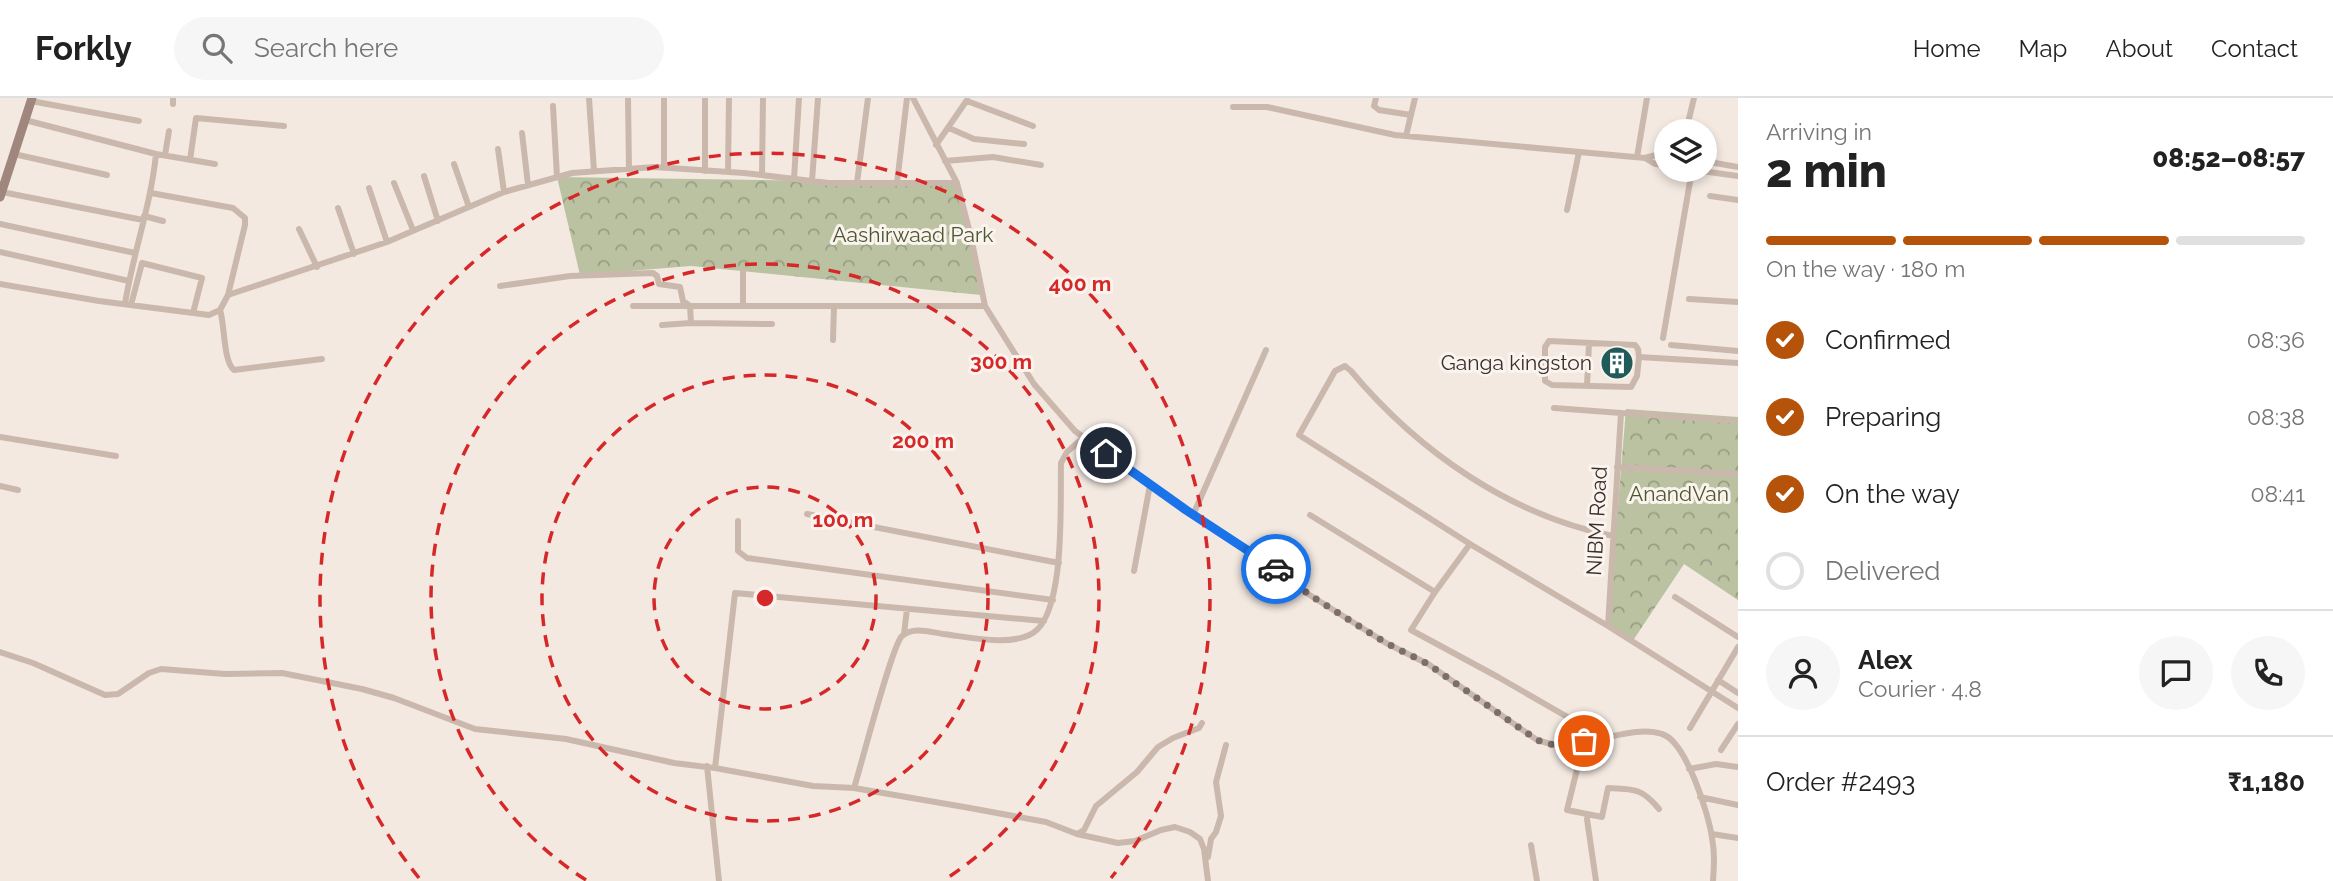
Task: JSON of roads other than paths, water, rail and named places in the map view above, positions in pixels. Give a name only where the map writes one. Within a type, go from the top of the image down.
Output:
[{"type":"main road","points":[[1,195],[31,99]]},
{"type":"street","points":[[589,98],[594,172]]},
{"type":"street","points":[[628,98],[629,169]]},
{"type":"street","points":[[664,98],[664,168]]},
{"type":"street","points":[[705,98],[705,171]]},
{"type":"street","points":[[728,172],[729,98]]},
{"type":"street","points":[[762,175],[763,98]]},
{"type":"street","points":[[794,179],[799,98]]},
{"type":"street","points":[[813,181],[818,98]]},
{"type":"street","points":[[857,183],[868,98]]},
{"type":"street","points":[[897,183],[907,98]]},
{"type":"street","points":[[913,98],[957,183],[985,306],[1034,384],[1075,431],[1150,485],[1293,580],[1308,594],[1386,643],[1428,664],[1537,740],[1554,745],[1629,733],[1663,734],[1679,747],[1700,797],[1712,834],[1712,881]]},
{"type":"street","points":[[1376,98],[1374,106],[1379,110],[1410,115]]},
{"type":"street","points":[[1406,136],[1415,98]]},
{"type":"street","points":[[1641,158],[1647,98]]},
{"type":"street","points":[[1689,119],[1694,98]]},
{"type":"street","points":[[31,99],[139,121]]},
{"type":"street","points":[[936,145],[967,99],[1033,126]]},
{"type":"street","points":[[553,106],[558,177]]},
{"type":"street","points":[[1233,107],[1266,107],[1406,136],[1641,158],[1654,164]]},
{"type":"street","points":[[190,160],[196,118],[284,126]]},
{"type":"street","points":[[25,120],[156,154],[215,164]]},
{"type":"street","points":[[949,128],[974,139],[1024,144]]},
{"type":"street","points":[[165,155],[169,131]]},
{"type":"street","points":[[522,133],[528,186]]},
{"type":"street","points":[[498,149],[504,192]]},
{"type":"street","points":[[1567,210],[1579,152]]},
{"type":"street","points":[[14,154],[107,175]]},
{"type":"street","points":[[128,305],[129,281],[151,193],[156,154]]},
{"type":"street","points":[[1641,158],[1654,155]]},
{"type":"street","points":[[945,161],[993,158],[1041,165]]},
{"type":"street","points":[[1717,163],[1738,167]]},
{"type":"street","points":[[454,164],[469,207]]},
{"type":"street","points":[[228,295],[387,242],[504,192],[572,173],[664,168],[813,181],[957,183]]},
{"type":"street","points":[[1717,174],[1738,177]]},
{"type":"street","points":[[424,176],[438,221]]},
{"type":"street","points":[[1663,338],[1691,182]]},
{"type":"street","points":[[394,183],[413,230]]},
{"type":"street","points":[[369,188],[387,242]]},
{"type":"street","points":[[0,284],[209,315],[220,310],[228,295],[246,226],[245,218],[233,208],[151,193]]},
{"type":"street","points":[[1,195],[163,220]]},
{"type":"street","points":[[1710,197],[1738,200]]},
{"type":"street","points":[[338,208],[354,254]]},
{"type":"street","points":[[0,224],[135,253]]},
{"type":"street","points":[[299,229],[317,267]]},
{"type":"street","points":[[0,252],[129,281]]},
{"type":"street","points":[[128,305],[142,263],[202,278],[193,313]]},
{"type":"street","points":[[743,272],[743,306]]},
{"type":"street","points":[[500,286],[570,276],[653,273],[659,284],[680,287],[683,301],[690,306]]},
{"type":"street","points":[[1689,299],[1738,302]]},
{"type":"street","points":[[632,306],[985,306]]},
{"type":"street","points":[[690,306],[691,323]]},
{"type":"street","points":[[833,341],[834,306]]},
{"type":"street","points":[[220,310],[225,328],[228,362],[234,370],[323,359]]},
{"type":"street","points":[[662,326],[691,323],[772,324]]},
{"type":"street","points":[[1549,341],[1589,343],[1635,345],[1639,357],[1637,376],[1631,387],[1547,383],[1545,347],[1549,341]]},
{"type":"street","points":[[1587,386],[1589,343]]},
{"type":"street","points":[[1671,345],[1738,351]]},
{"type":"street","points":[[1193,514],[1266,350]]},
{"type":"street","points":[[1639,357],[1738,363]]},
{"type":"street","points":[[1613,536],[1567,523],[1519,504],[1477,482],[1406,430],[1345,366],[1335,371],[1299,435],[1470,544],[1738,708]]},
{"type":"street","points":[[1554,408],[1738,421]]},
{"type":"street","name":"NIBM Road","points":[[1608,626],[1621,413]]},
{"type":"street","points":[[0,437],[116,456]]},
{"type":"street","points":[[854,788],[890,663],[904,634],[916,630],[991,640],[1017,638],[1033,632],[1044,621],[1053,600],[1059,563],[1061,463],[1067,452],[1084,437]]},
{"type":"street","points":[[1617,467],[1738,474]]},
{"type":"street","points":[[1133,571],[1150,485]]},
{"type":"street","points":[[0,486],[18,490]]},
{"type":"street","points":[[807,514],[1059,563]]},
{"type":"street","points":[[1310,514],[1435,592]]},
{"type":"street","points":[[738,521],[738,551],[747,558],[1053,600]]},
{"type":"street","points":[[1470,544],[1411,631],[1499,677],[1604,738]]},
{"type":"street","points":[[715,768],[735,593],[1044,621]]},
{"type":"street","points":[[1675,597],[1738,637]]},
{"type":"street","points":[[904,634],[907,609]]},
{"type":"street","points":[[1690,728],[1738,647]]},
{"type":"street","points":[[0,652],[33,663],[105,695],[118,694],[149,673],[162,669],[225,674],[282,673],[394,698],[474,729],[566,739],[674,763],[706,766],[813,786],[854,788],[1046,822],[1077,834],[1118,844],[1175,827],[1200,839],[1208,881]]},
{"type":"street","points":[[1718,680],[1738,694]]},
{"type":"street","points":[[1077,834],[1084,830],[1096,806],[1137,772],[1158,747],[1199,728],[1202,723]]},
{"type":"street","points":[[1721,750],[1738,724]]},
{"type":"street","points":[[1584,741],[1567,810],[1602,817],[1608,788],[1637,789],[1649,797],[1659,809]]},
{"type":"street","points":[[1206,866],[1211,839],[1221,816],[1216,782],[1226,745]]},
{"type":"street","points":[[1689,769],[1716,764],[1738,767]]},
{"type":"street","points":[[706,766],[719,881]]},
{"type":"street","points":[[1700,797],[1738,805]]},
{"type":"street","points":[[1587,819],[1596,881]]},
{"type":"street","points":[[1712,834],[1738,838]]},
{"type":"street","points":[[1531,845],[1536,881]]},
{"type":"place","name":"Ganga kingston","points":[[1617,363]]},
{"type":"park label","name":"Aashirwaad Park","points":[[913,235]]},
{"type":"park label","name":"AnandVan","points":[[1679,494]]}]
